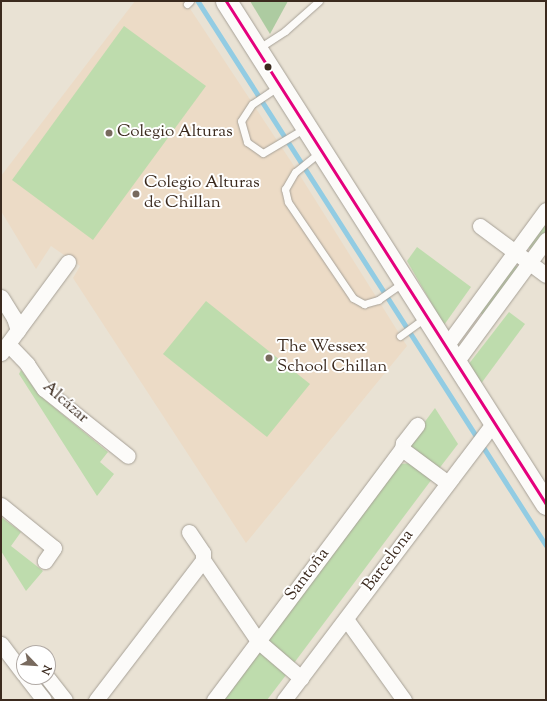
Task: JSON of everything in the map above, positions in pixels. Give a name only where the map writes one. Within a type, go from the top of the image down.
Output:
[{"type":"main road","points":[[226,1],[257,49],[274,89],[299,132],[406,281],[451,354],[489,429],[546,504]]},
{"type":"street","points":[[451,354],[515,252],[546,210]]},
{"type":"street","points":[[480,226],[546,275]]},
{"type":"street","points":[[451,354],[529,263],[546,240]]},
{"type":"street","name":"Alcázar","points":[[68,262],[5,348],[27,364],[44,389],[128,456]]},
{"type":"street","points":[[1,297],[14,318],[18,330]]},
{"type":"street","name":"Santoña","points":[[214,700],[402,449],[403,442],[417,425]]},
{"type":"street","name":"Barcelona","points":[[284,700],[489,429]]},
{"type":"street","points":[[402,449],[448,484]]},
{"type":"street","points":[[1,506],[54,548],[45,561]]},
{"type":"street","points":[[189,532],[203,553],[203,560],[258,641],[301,678]]},
{"type":"street","points":[[96,700],[203,560]]},
{"type":"street","points":[[346,619],[404,700]]},
{"type":"street","points":[[1,644],[16,664]]},
{"type":"street","points":[[32,685],[44,700]]},
{"type":"street","points":[[53,685],[65,700]]},
{"type":"lane","points":[[257,49],[285,31],[319,1]]},
{"type":"lane","points":[[274,89],[252,104],[241,121],[248,142],[263,153],[280,145],[299,132]]},
{"type":"lane","points":[[315,155],[295,172],[286,189],[286,198],[353,298],[364,304],[378,300],[406,281]]},
{"type":"lane","points":[[400,336],[428,316]]},
{"type":"shaded area","points":[[135,1],[185,1],[294,166],[407,346],[246,543],[73,278],[80,266],[51,246],[36,269],[1,211],[1,176]]},
{"type":"green space","points":[[250,1],[288,1],[270,34]]},
{"type":"green space","name":"Colegio Alturas","points":[[124,26],[206,86],[93,240],[12,180]]},
{"type":"green space","points":[[546,221],[546,230],[532,250],[527,247]]},
{"type":"green space","points":[[417,247],[471,287],[444,325],[407,261]]},
{"type":"green space","points":[[514,265],[518,267],[483,315],[479,312]]},
{"type":"green space","points":[[206,301],[310,384],[267,437],[163,354]]},
{"type":"green space","points":[[509,312],[525,324],[480,385],[468,365]]},
{"type":"green space","points":[[21,370],[39,395],[108,452],[100,462],[114,474],[97,496],[19,374]]},
{"type":"green space","points":[[435,408],[458,444],[438,470],[407,446]]},
{"type":"green space","points":[[412,463],[432,479],[294,663],[267,639],[400,464]]},
{"type":"green space","points":[[1,517],[21,532],[11,546],[43,571],[26,591],[1,551]]},
{"type":"green space","points":[[259,652],[286,675],[267,700],[222,700]]},
{"type":"waterway","points":[[198,1],[546,545]]},
{"type":"transit line","points":[[226,1],[546,504]]},
{"type":"place","name":"Colegio Alturas","points":[[109,133]]},
{"type":"place","name":"Colegio Alturas de Chillan","points":[[136,194]]},
{"type":"place","name":"The Wessex School Chillan","points":[[269,358]]}]
